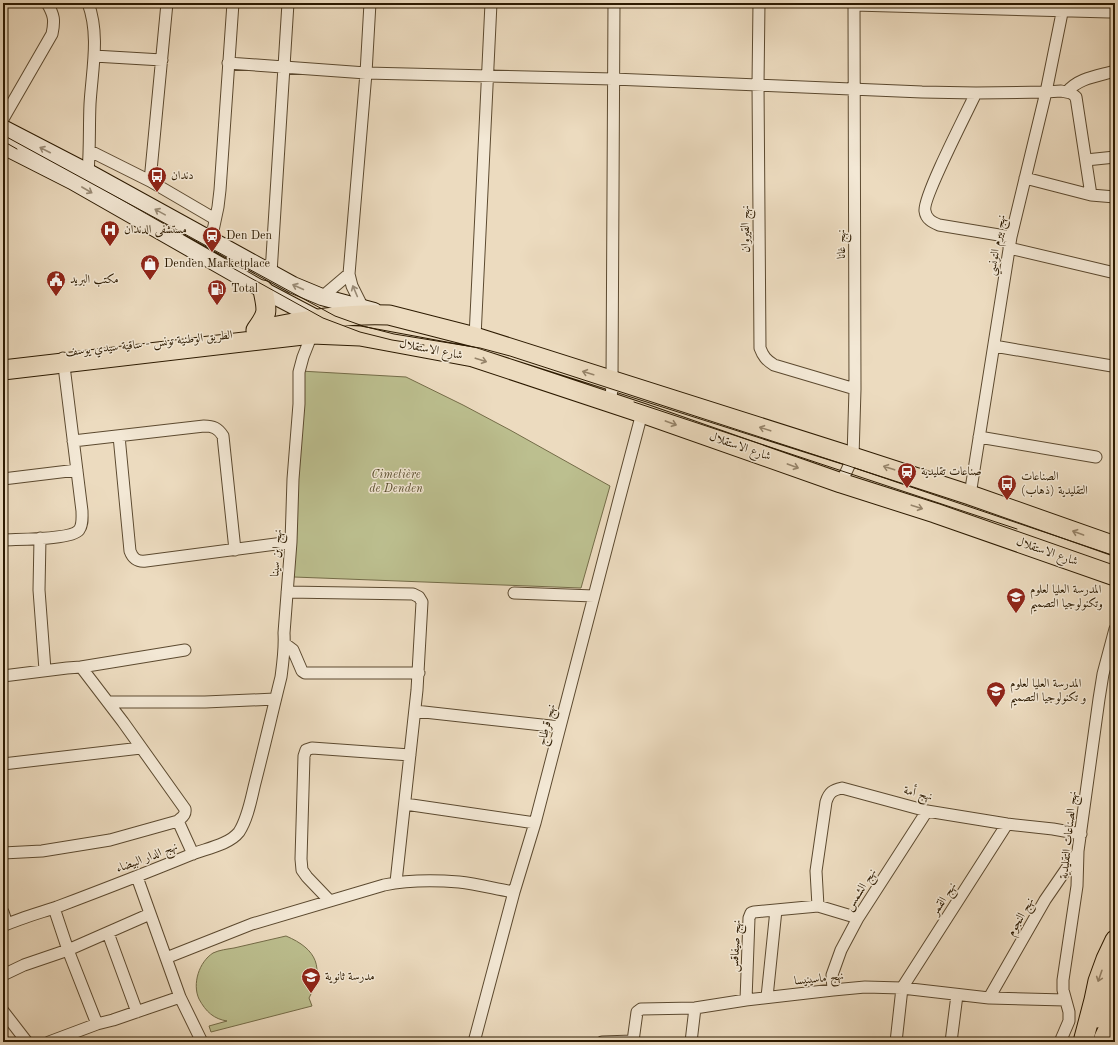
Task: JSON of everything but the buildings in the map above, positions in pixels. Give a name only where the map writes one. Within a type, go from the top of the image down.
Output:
[{"type":"highway","points":[[256,330],[264,319],[266,313],[267,281]]},
{"type":"highway","name":"الطريق الوطنية تونس - ساقية سيدي يوسف","points":[[3,370],[63,358],[314,327],[335,316],[378,314],[389,315]]},
{"type":"highway","name":"شارع الاستقلال","points":[[389,315],[474,337],[853,456],[1115,546]]},
{"type":"highway","name":"الطريق الوطنية تونس - ساقية سيدي يوسف","points":[[3,361],[63,358],[210,340],[256,330],[314,327],[360,336]]},
{"type":"highway","name":"شارع الاستقلال","points":[[360,336],[473,358],[611,402],[841,483],[935,513],[1115,576]]},
{"type":"highway","points":[[1084,1042],[1098,982],[1106,959],[1115,940]]},
{"type":"highway","points":[[1084,1042],[1115,984]]},
{"type":"highway","points":[[1108,1036],[1115,1017]]},
{"type":"main road","points":[[3,128],[88,172],[211,240],[267,281],[314,327]]},
{"type":"main road","points":[[3,146],[267,281],[293,285],[322,297],[389,315]]},
{"type":"street","points":[[3,119],[52,34],[54,23],[52,12],[47,3]]},
{"type":"street","points":[[88,3],[93,19],[95,33],[90,104],[90,151],[88,172]]},
{"type":"street","points":[[150,181],[167,3]]},
{"type":"street","points":[[211,240],[220,190],[228,63],[234,3]]},
{"type":"street","points":[[267,281],[288,3]]},
{"type":"street","points":[[363,308],[352,286],[349,274],[366,73],[370,3]]},
{"type":"street","points":[[474,337],[491,3]]},
{"type":"street","points":[[611,402],[614,3]]},
{"type":"street","name":"نهج القيروان","points":[[758,3],[760,348],[768,362],[774,365],[855,389]]},
{"type":"street","points":[[854,4],[1063,7],[1109,12],[1113,11],[1115,8]]},
{"type":"street","name":"نهج غانا","points":[[841,483],[853,456],[855,389],[854,4]]},
{"type":"street","name":"نهج بيرم التونسي","points":[[970,495],[1010,243],[1024,178],[1046,92],[1063,7]]},
{"type":"street","points":[[94,56],[162,60]]},
{"type":"street","points":[[228,63],[366,73],[613,79],[922,92],[976,93],[1062,91],[1071,93],[1076,97],[1091,195]]},
{"type":"street","points":[[1067,92],[1071,87],[1079,82],[1115,71]]},
{"type":"street","points":[[976,93],[926,202],[924,210],[926,216],[931,222],[939,225],[1010,243],[1115,273]]},
{"type":"street","points":[[90,151],[150,181],[215,219]]},
{"type":"street","points":[[1086,160],[1115,157]]},
{"type":"street","points":[[1024,178],[1091,195],[1115,197]]},
{"type":"street","points":[[322,297],[349,274]]},
{"type":"street","name":"نهج ابن سينا","points":[[258,773],[282,670],[291,542],[299,372],[314,327]]},
{"type":"street","points":[[994,346],[1112,366]]},
{"type":"street","points":[[3,540],[68,536],[79,530],[81,525],[82,511],[63,358]]},
{"type":"street","name":"نهج قرطاج","points":[[474,1042],[514,892],[535,822],[642,413]]},
{"type":"street","points":[[73,441],[204,426],[216,428],[223,436],[224,442],[235,550]]},
{"type":"street","points":[[119,436],[130,551],[135,559],[146,561],[291,542]]},
{"type":"street","points":[[979,437],[1096,457]]},
{"type":"street","points":[[3,478],[77,470]]},
{"type":"street","points":[[40,538],[39,590],[45,670]]},
{"type":"street","points":[[287,592],[413,594],[422,602],[419,673],[396,882]]},
{"type":"street","points":[[514,593],[594,596]]},
{"type":"street","name":"نهج الصناعات التقليدية","points":[[1060,1042],[1069,1021],[1069,1012],[1063,990],[1063,980],[1077,886],[1080,834],[1099,694],[1115,629]]},
{"type":"street","points":[[285,644],[293,650],[302,671],[305,673],[419,673]]},
{"type":"street","points":[[3,676],[81,667],[186,650]]},
{"type":"street","points":[[3,853],[42,851],[110,840],[178,821],[186,813],[185,809],[81,667]]},
{"type":"street","points":[[108,702],[205,702],[275,699]]},
{"type":"street","points":[[415,711],[560,727]]},
{"type":"street","points":[[3,764],[141,748]]},
{"type":"street","points":[[329,900],[302,870],[304,756],[306,750],[312,748],[410,755]]},
{"type":"street","name":"نهج الدار البيضاء","points":[[5,925],[54,908],[216,846],[230,839],[238,833],[247,815],[258,773]]},
{"type":"street","name":"نهج أمة","points":[[818,906],[816,871],[826,802],[829,794],[834,790],[842,788],[928,811],[1080,834]]},
{"type":"street","points":[[405,804],[535,822]]},
{"type":"street","name":"نهج الشمس","points":[[833,990],[832,975],[841,950],[858,918],[928,811]]},
{"type":"street","points":[[178,821],[193,854]]},
{"type":"street","name":"نهج القمر","points":[[902,988],[1007,824]]},
{"type":"street","name":"نهج النجوم","points":[[989,998],[1045,900],[1078,851]]},
{"type":"street","points":[[137,876],[180,997],[202,1042]]},
{"type":"street","points":[[166,958],[252,924],[384,884],[414,881],[460,882],[514,892]]},
{"type":"street","name":"نهج صيفاقس","points":[[746,1000],[749,918],[751,913],[818,906],[858,918]]},
{"type":"street","points":[[54,908],[68,950],[97,1024]]},
{"type":"street","points":[[767,997],[776,910]]},
{"type":"street","points":[[3,912],[5,925]]},
{"type":"street","points":[[3,975],[24,965],[68,950],[150,914]]},
{"type":"street","points":[[108,933],[137,1012]]},
{"type":"street","name":"نهج ماسينيسا","points":[[602,1042],[633,1040],[637,1012],[641,1009],[695,1008],[767,997],[865,987],[902,988],[989,998],[1065,1000]]},
{"type":"street","points":[[896,1042],[902,988]]},
{"type":"street","points":[[951,1042],[957,994]]},
{"type":"street","points":[[49,1042],[97,1024],[180,997]]},
{"type":"street","points":[[691,1042],[695,1008]]},
{"type":"street","points":[[3,1011],[27,1042]]},
{"type":"green space","name":"Cimetière de Denden","points":[[300,371],[406,377],[510,430],[610,486],[581,588],[294,577]]},
{"type":"green space","points":[[286,936],[305,947],[311,953],[315,961],[317,977],[309,998],[312,1006],[211,1032],[209,1026],[227,1021],[214,1017],[204,1008],[199,999],[196,987],[198,974],[204,962],[213,953],[218,951]]},
{"type":"waterway","points":[[3,1031],[10,1042]]},
{"type":"tram line","points":[[3,135],[335,316],[363,326],[394,334],[480,348],[510,356],[849,466],[1115,556]]},
{"type":"tram line","points":[[3,141],[17,149]]},
{"type":"tram line","points":[[220,261],[323,318],[360,332],[392,340],[424,345]]},
{"type":"tram line","points":[[634,402],[1017,529]]},
{"type":"place","name":"دندان","points":[[157,193]]},
{"type":"place","name":"مستشفى الدندان","points":[[110,247]]},
{"type":"place","name":"Den Den","points":[[212,253]]},
{"type":"place","name":"Denden Marketplace","points":[[150,281]]},
{"type":"place","name":"مكتب البريد","points":[[56,297]]},
{"type":"place","name":"Total","points":[[217,306]]},
{"type":"place","name":"صناعات تقليدية","points":[[907,489]]},
{"type":"place","name":"الصناعات التقليدية (ذهاب)","points":[[1007,501]]},
{"type":"place","name":"المدرسة العليا لعلوم وتكنولوجيا التصميم","points":[[1016,614]]},
{"type":"place","name":"المدرسة العليا لعلوم و تكنولوجيا التصميم","points":[[996,708]]},
{"type":"place","name":"مدرسة ثانوية","points":[[311,994]]}]
